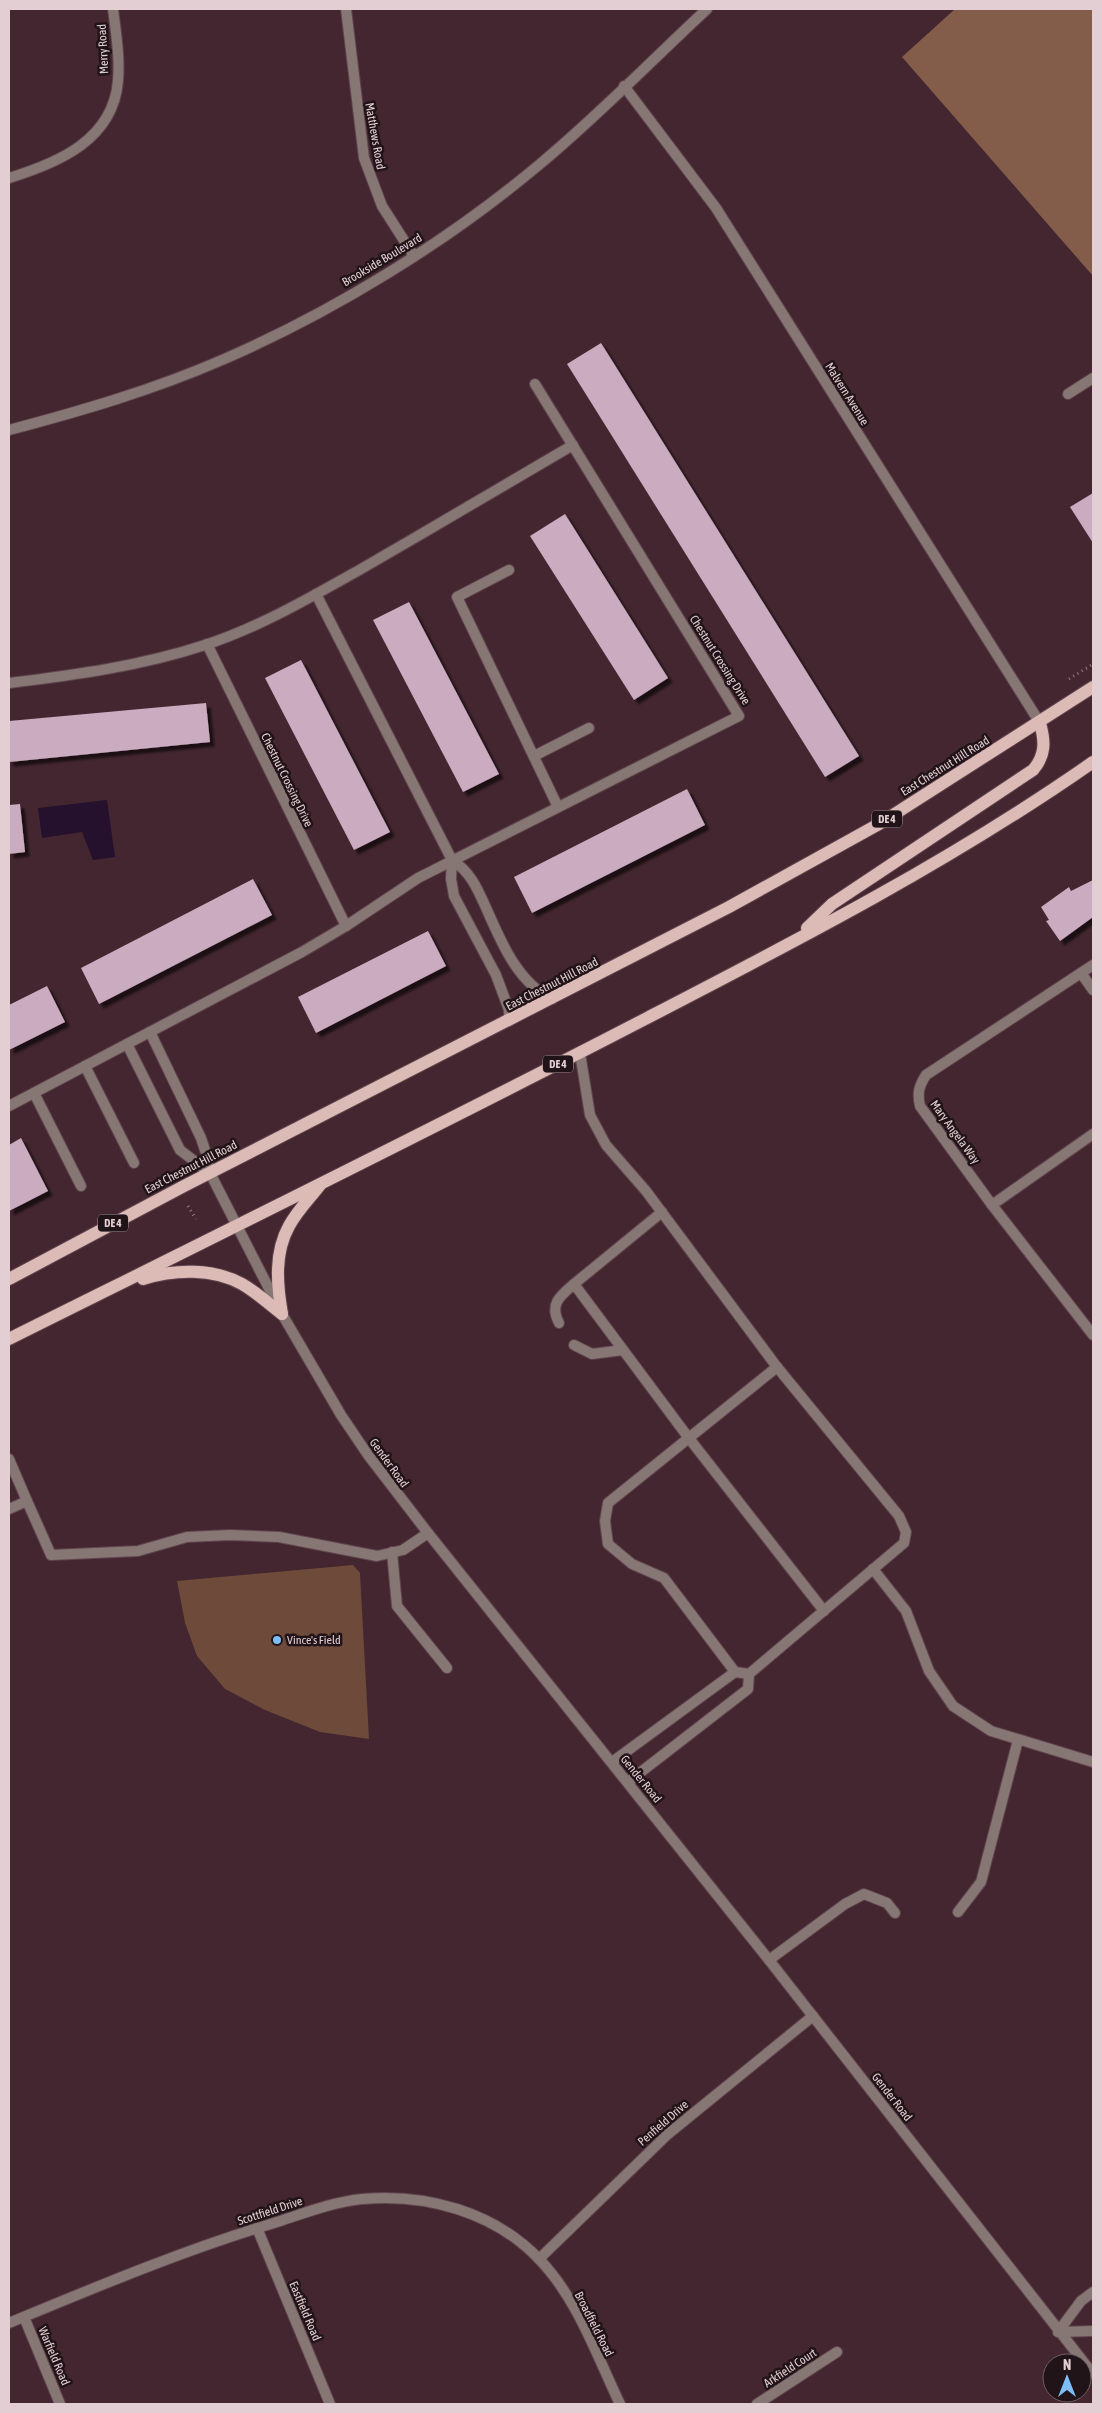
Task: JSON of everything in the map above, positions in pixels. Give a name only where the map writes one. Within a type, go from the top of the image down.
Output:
[{"type":"main road","name":"East Chestnut Hill Road","points":[[9,1278],[729,907],[879,824],[1040,723],[1093,687]]},
{"type":"main road","points":[[795,940],[832,904],[1034,770],[1042,760],[1044,737],[1040,723]]},
{"type":"main road","name":"DE 4","points":[[9,1339],[472,1110],[795,940],[900,883],[1093,762]]},
{"type":"main road","points":[[282,1314],[277,1282],[280,1247],[289,1225],[322,1183]]},
{"type":"main road","points":[[105,1291],[158,1274],[191,1271],[226,1277],[242,1284],[282,1314]]},
{"type":"street","name":"Merry Road","points":[[9,178],[38,169],[76,151],[104,122],[114,102],[118,83],[118,57],[113,9]]},
{"type":"street","name":"Matthews Road","points":[[346,9],[364,158],[382,206],[414,256]]},
{"type":"street","name":"Brookside Boulevard","points":[[9,430],[132,394],[222,360],[311,316],[414,256],[491,202],[540,164],[707,9]]},
{"type":"street","name":"Malvern Avenue","points":[[624,86],[716,208],[1040,723]]},
{"type":"street","points":[[1068,394],[1093,378]]},
{"type":"street","name":"Chestnut Crossing Drive","points":[[9,1106],[346,926],[388,896],[452,860],[739,716],[536,384]]},
{"type":"street","points":[[9,683],[126,665],[207,644],[265,620],[316,594],[573,445]]},
{"type":"street","points":[[509,570],[457,597],[558,807]]},
{"type":"street","points":[[316,594],[452,860],[464,868],[474,882],[494,925],[521,974],[542,994],[552,999]]},
{"type":"street","name":"Chestnut Crossing Drive","points":[[207,644],[346,926]]},
{"type":"street","points":[[534,756],[589,728]]},
{"type":"street","points":[[452,860],[451,879],[454,896],[496,975],[509,1010],[509,1021]]},
{"type":"street","name":"Mary Angela Way","points":[[1093,965],[926,1075],[917,1095],[920,1106],[992,1205],[1093,1335]]},
{"type":"street","points":[[1081,973],[1093,990]]},
{"type":"street","points":[[150,1032],[201,1138],[208,1156],[210,1173]]},
{"type":"street","points":[[128,1044],[180,1150],[210,1173]]},
{"type":"street","points":[[580,1053],[590,1114],[606,1146],[662,1212],[777,1367],[899,1516],[906,1532],[904,1543],[749,1674],[748,1689],[628,1782]]},
{"type":"street","points":[[86,1066],[134,1163]]},
{"type":"street","points":[[34,1093],[81,1186]]},
{"type":"street","points":[[992,1205],[1093,1134]]},
{"type":"street","name":"Gender Road","points":[[210,1173],[282,1314],[341,1415],[390,1485],[769,1960],[1058,2332],[1093,2374]]},
{"type":"street","points":[[559,1324],[554,1315],[554,1306],[557,1299],[662,1212]]},
{"type":"street","points":[[574,1284],[688,1437],[824,1611]]},
{"type":"street","points":[[574,1345],[592,1354],[623,1350]]},
{"type":"street","points":[[735,1672],[664,1578],[632,1564],[608,1544],[605,1521],[608,1503],[777,1367]]},
{"type":"street","points":[[9,1460],[50,1554],[138,1551],[187,1537],[230,1535],[279,1537],[377,1556],[403,1550],[428,1533]]},
{"type":"street","points":[[9,1509],[27,1501]]},
{"type":"street","points":[[392,1552],[397,1606],[447,1668]]},
{"type":"street","points":[[873,1570],[906,1611],[929,1671],[953,1706],[991,1731],[1093,1762]]},
{"type":"street","points":[[612,1762],[735,1672],[749,1674]]},
{"type":"street","points":[[958,1912],[981,1882],[1018,1740]]},
{"type":"street","points":[[769,1960],[845,1904],[864,1894],[887,1903],[895,1913]]},
{"type":"street","name":"Penfield Drive","points":[[539,2259],[668,2134],[813,2016]]},
{"type":"street","name":"Scottfield Drive","points":[[9,2323],[132,2273],[257,2228],[318,2209],[360,2199],[412,2200],[462,2210],[485,2220],[510,2236],[539,2259]]},
{"type":"street","name":"Eastfield Road","points":[[257,2228],[330,2404]]},
{"type":"street","name":"Broadfield Road","points":[[539,2259],[562,2289],[580,2321],[620,2404]]},
{"type":"street","points":[[1058,2332],[1081,2301],[1093,2292]]},
{"type":"street","name":"Warfield Road","points":[[24,2317],[60,2404]]},
{"type":"street","points":[[1058,2332],[1093,2331]]},
{"type":"street","name":"Arkfield Court","points":[[757,2404],[836,2352]]},
{"type":"path","points":[[1069,679],[1093,664]]},
{"type":"path","points":[[188,1206],[196,1219]]},
{"type":"shaded area","points":[[955,9],[1093,9],[1093,276],[902,57]]},
{"type":"shaded area","points":[[107,800],[115,857],[93,860],[82,832],[42,838],[38,808]]},
{"type":"shaded area","name":"Vince's Field","points":[[353,1565],[360,1573],[369,1739],[320,1732],[265,1710],[225,1689],[197,1656],[185,1623],[177,1581]]},
{"type":"building","points":[[601,343],[859,756],[825,777],[567,364]]},
{"type":"building","points":[[1093,493],[1093,543],[1070,507]]},
{"type":"building","points":[[565,514],[668,678],[634,700],[530,536]]},
{"type":"building","points":[[409,602],[499,774],[463,792],[373,620]]},
{"type":"building","points":[[301,660],[390,832],[354,850],[265,678]]},
{"type":"building","points":[[206,703],[210,742],[9,762],[9,721]]},
{"type":"building","points":[[687,789],[705,825],[532,913],[514,877]]},
{"type":"building","points":[[20,804],[25,852],[9,854],[9,805]]},
{"type":"building","points":[[253,879],[272,915],[99,1004],[81,968]]},
{"type":"building","points":[[1093,880],[1093,917],[1060,941],[1046,921],[1049,920],[1041,907],[1069,887],[1071,891]]},
{"type":"building","points":[[428,931],[446,966],[316,1033],[298,997]]},
{"type":"building","points":[[47,986],[65,1022],[9,1050],[9,1005]]},
{"type":"building","points":[[21,1138],[48,1191],[9,1211],[9,1145]]},
{"type":"place","name":"Vince's Field","points":[[277,1640]]}]
